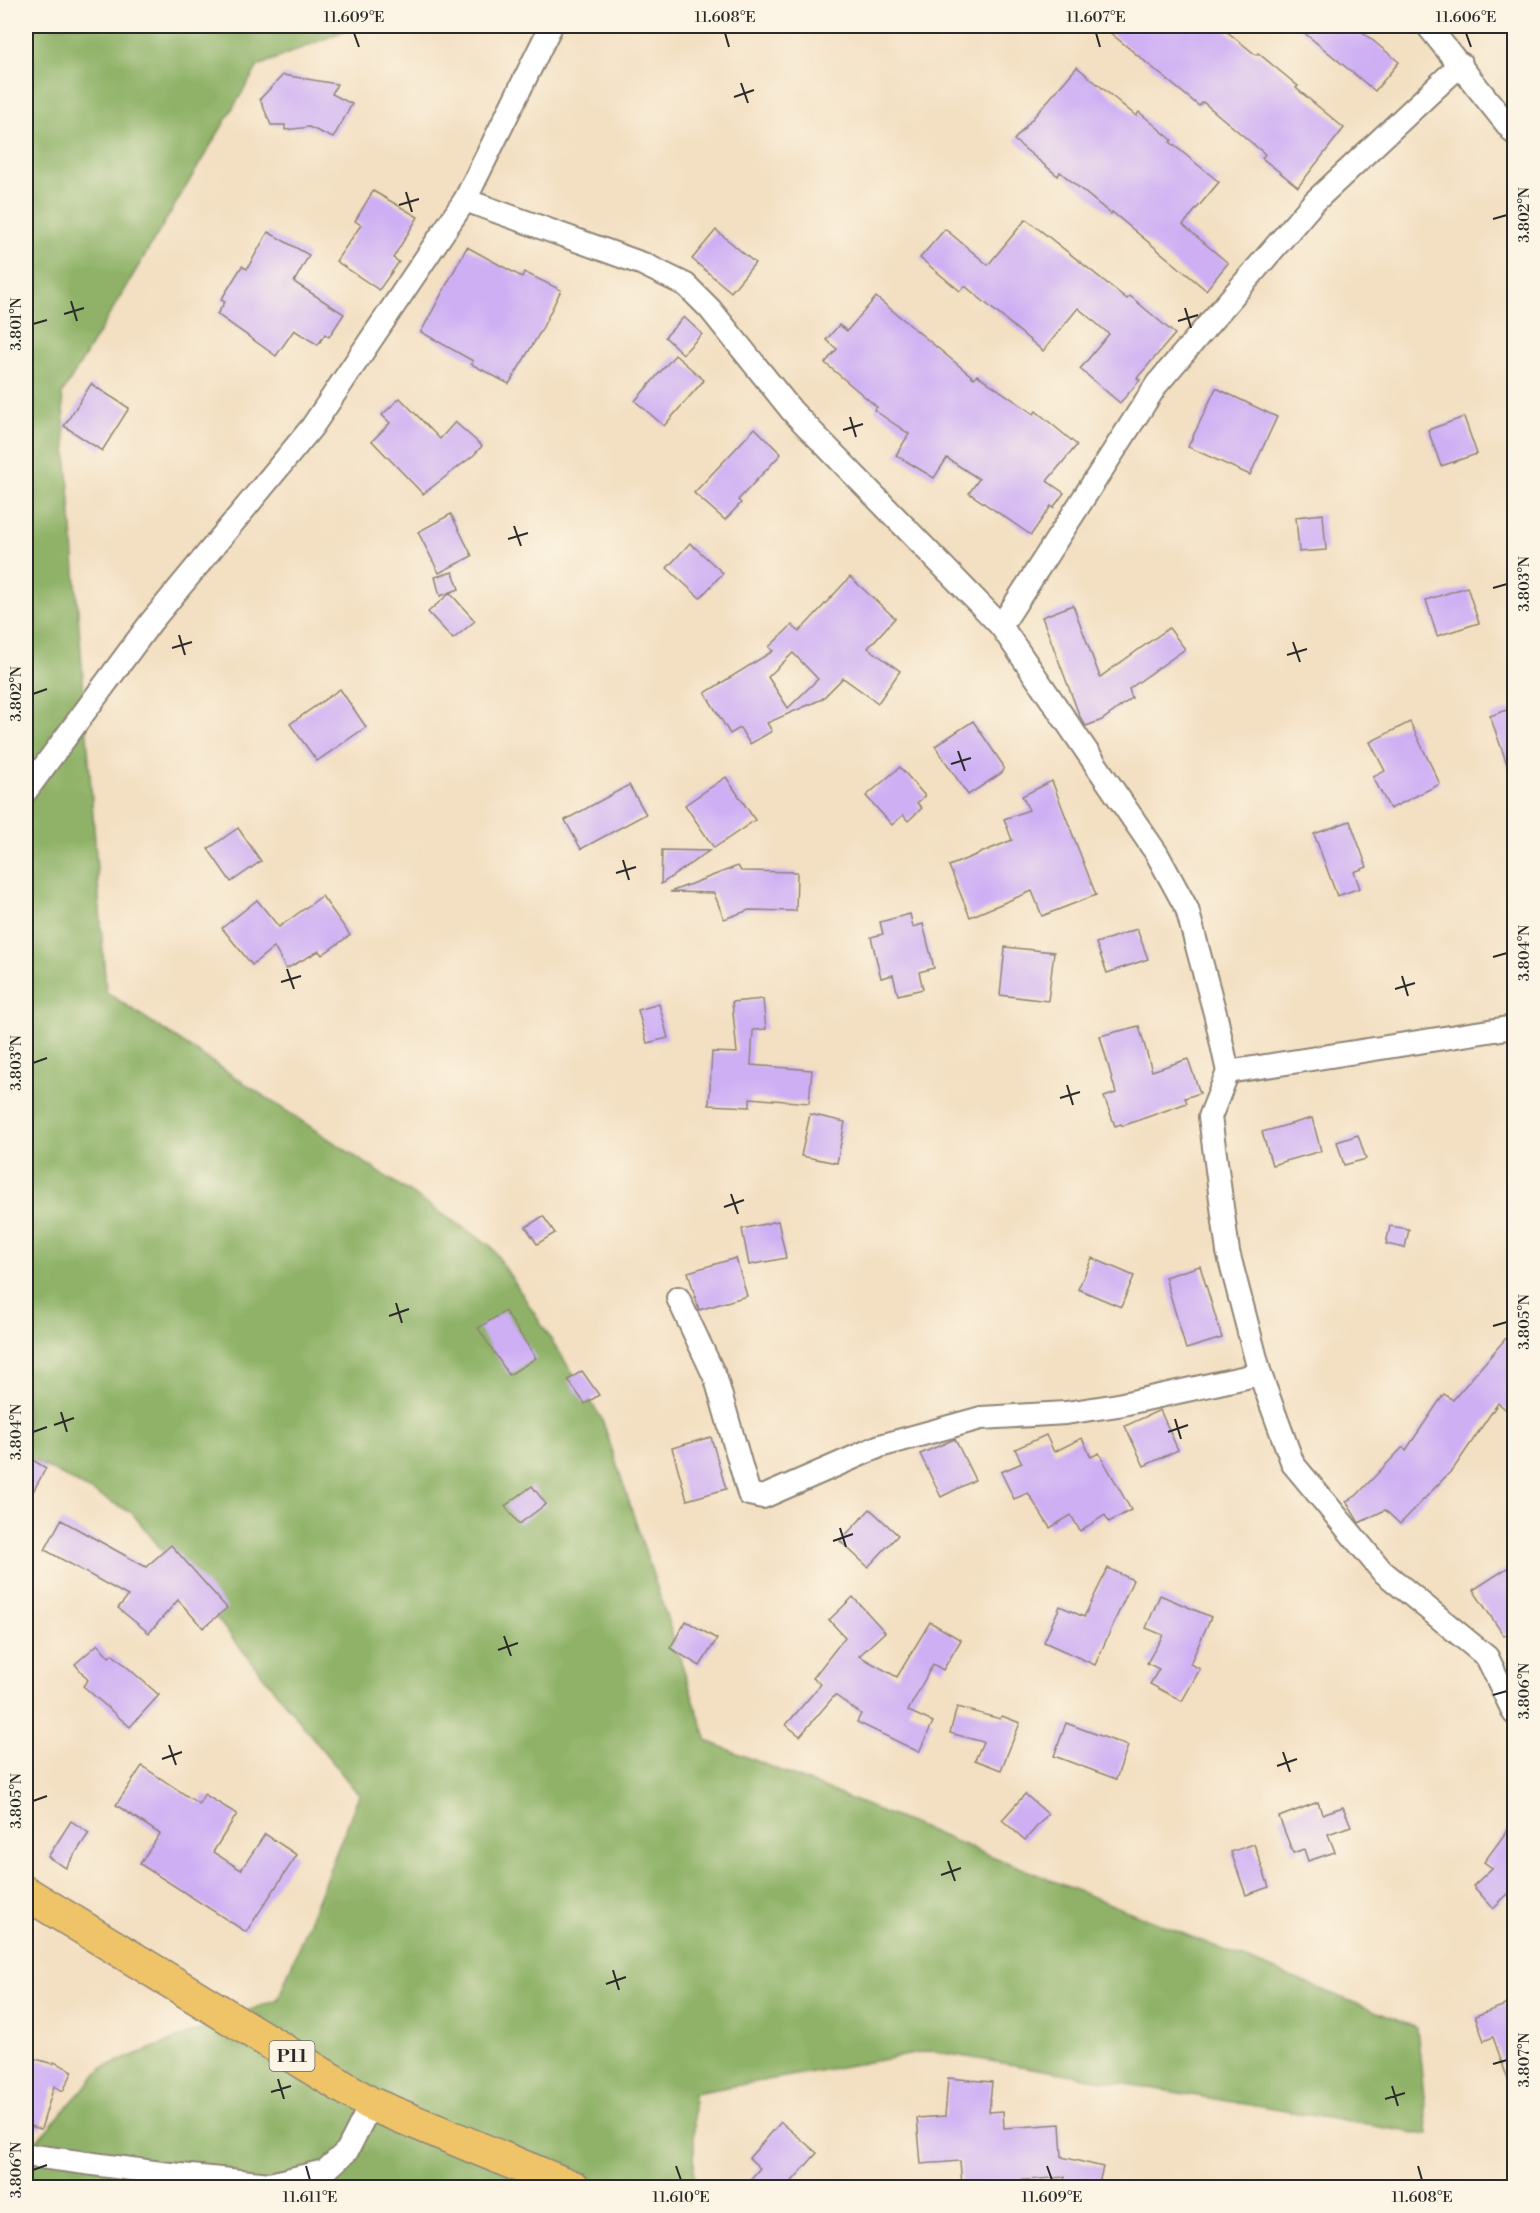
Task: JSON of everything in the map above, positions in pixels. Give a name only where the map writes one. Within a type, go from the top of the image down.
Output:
[{"type":"main road","name":"P11","points":[[26,1893],[371,2104],[574,2187]]},
{"type":"street","points":[[26,791],[151,622],[312,427],[465,200],[551,26]]},
{"type":"street","points":[[1428,26],[1515,133]]},
{"type":"street","points":[[1001,626],[1157,384],[1313,203],[1461,64]]},
{"type":"street","points":[[465,200],[643,264],[686,285],[710,309],[792,411],[1001,626],[1157,854],[1187,909],[1228,1072],[1210,1117],[1228,1252],[1260,1374],[1293,1464],[1382,1571],[1487,1657],[1515,1713]]},
{"type":"street","points":[[1228,1072],[1515,1027]]},
{"type":"street","points":[[678,1298],[716,1379],[749,1494],[763,1497],[880,1446],[981,1418],[1066,1413],[1118,1405],[1260,1374]]},
{"type":"street","points":[[26,2155],[160,2173],[270,2184],[325,2170],[347,2151],[371,2104]]},
{"type":"green space","points":[[26,26],[356,26],[258,66],[62,394],[106,992],[491,1246],[602,1419],[707,1741],[1417,2028],[1428,2135],[931,2051],[694,2093],[694,2187],[26,2188],[26,2153],[102,2068],[278,1999],[359,1795],[132,1513],[26,1456]]},
{"type":"building","points":[[1102,26],[1220,26],[1256,55],[1258,53],[1344,128],[1298,187],[1262,158],[1265,154],[1203,102],[1199,106]]},
{"type":"building","points":[[1296,26],[1355,26],[1399,62],[1375,91]]},
{"type":"building","points":[[1077,67],[1136,116],[1139,112],[1172,140],[1170,142],[1219,182],[1183,225],[1228,263],[1206,290],[1112,212],[1111,214],[1060,172],[1058,176],[1014,140]]},
{"type":"building","points":[[283,75],[337,84],[332,94],[352,104],[333,138],[309,127],[285,130],[285,125],[271,125],[260,99]]},
{"type":"building","points":[[373,191],[418,217],[393,258],[399,262],[379,290],[336,261],[361,225],[355,221]]},
{"type":"building","points":[[1026,219],[1127,299],[1130,296],[1175,334],[1137,378],[1140,380],[1120,403],[1080,369],[1109,334],[1078,308],[1043,351],[965,286],[960,291],[920,258],[945,229],[988,265]]},
{"type":"building","points":[[716,230],[755,263],[731,292],[692,259]]},
{"type":"building","points":[[268,232],[309,255],[294,282],[344,314],[329,337],[325,334],[318,345],[294,330],[276,356],[217,314],[225,302],[221,300],[242,266],[247,269]]},
{"type":"building","points":[[467,247],[522,277],[524,272],[561,290],[541,331],[509,384],[471,364],[473,361],[421,332]]},
{"type":"building","points":[[876,297],[974,378],[977,375],[1034,414],[1036,411],[1077,445],[1047,481],[1064,493],[1053,508],[1051,506],[1031,535],[969,493],[979,479],[947,458],[934,478],[896,455],[909,434],[874,410],[877,407],[825,363],[837,349],[826,340],[839,325],[847,331]]},
{"type":"building","points":[[684,317],[702,334],[683,354],[665,337]]},
{"type":"building","points":[[675,355],[704,380],[664,426],[635,401]]},
{"type":"building","points":[[91,384],[129,408],[102,451],[64,426]]},
{"type":"building","points":[[1216,388],[1277,417],[1250,475],[1188,447]]},
{"type":"building","points":[[400,398],[440,439],[455,422],[482,446],[474,455],[423,494],[372,441],[390,423],[382,415]]},
{"type":"building","points":[[1464,417],[1477,454],[1441,466],[1428,430]]},
{"type":"building","points":[[755,428],[781,454],[738,500],[741,503],[725,520],[694,493]]},
{"type":"building","points":[[451,514],[472,556],[439,573],[418,532]]},
{"type":"building","points":[[1323,514],[1326,550],[1299,552],[1296,517]]},
{"type":"building","points":[[690,543],[723,573],[700,598],[667,568]]},
{"type":"building","points":[[453,572],[459,589],[440,596],[435,577]]},
{"type":"building","points":[[850,577],[895,618],[868,648],[900,671],[878,703],[843,678],[822,699],[767,723],[772,731],[750,744],[740,728],[730,734],[705,693],[773,651],[769,647],[792,625],[799,632]],"holes":[[[793,653],[818,679],[788,708],[768,677]]]},
{"type":"building","points":[[1467,587],[1479,623],[1437,636],[1426,600]]},
{"type":"building","points":[[450,593],[475,621],[453,639],[428,612]]},
{"type":"building","points":[[1073,605],[1100,677],[1169,628],[1185,649],[1129,689],[1132,698],[1102,720],[1086,726],[1080,717],[1042,617]]},
{"type":"building","points":[[340,689],[366,727],[317,761],[290,724]]},
{"type":"building","points":[[1515,707],[1515,778],[1512,778],[1490,716]]},
{"type":"building","points":[[973,721],[1003,765],[1003,772],[968,795],[935,746]]},
{"type":"building","points":[[1410,722],[1440,784],[1390,809],[1373,777],[1385,771],[1370,742]]},
{"type":"building","points":[[900,767],[925,796],[917,803],[922,808],[908,821],[903,815],[892,825],[866,796]]},
{"type":"building","points":[[726,777],[755,820],[714,848],[685,805]]},
{"type":"building","points":[[1052,781],[1096,895],[1042,916],[1032,891],[970,917],[949,866],[1012,840],[1004,819],[1029,810],[1022,796]]},
{"type":"building","points":[[629,785],[646,814],[581,849],[565,820]]},
{"type":"building","points":[[1350,821],[1367,867],[1354,872],[1360,888],[1337,896],[1314,834]]},
{"type":"building","points":[[238,828],[261,861],[231,882],[208,849]]},
{"type":"building","points":[[662,850],[709,851],[661,884]]},
{"type":"building","points":[[738,866],[741,871],[797,872],[796,911],[749,910],[724,919],[714,893],[670,892]]},
{"type":"building","points":[[322,896],[350,935],[322,955],[319,951],[286,969],[274,947],[252,965],[222,928],[257,900],[279,927]]},
{"type":"building","points":[[910,914],[913,927],[923,924],[934,968],[919,972],[923,989],[898,995],[893,975],[881,978],[871,937],[883,934],[880,922]]},
{"type":"building","points":[[1137,929],[1148,959],[1107,973],[1096,943]]},
{"type":"building","points":[[1005,947],[1054,952],[1048,1001],[1000,995]]},
{"type":"building","points":[[763,999],[766,1029],[753,1030],[751,1065],[812,1070],[809,1103],[750,1098],[750,1107],[709,1105],[712,1052],[737,1053],[732,1002]]},
{"type":"building","points":[[659,1004],[668,1038],[647,1043],[638,1010]]},
{"type":"building","points":[[1139,1026],[1152,1071],[1188,1059],[1200,1093],[1185,1098],[1187,1103],[1122,1126],[1121,1124],[1115,1126],[1104,1097],[1116,1093],[1100,1036]]},
{"type":"building","points":[[810,1114],[845,1122],[837,1163],[801,1156]]},
{"type":"building","points":[[1312,1118],[1321,1151],[1272,1165],[1262,1132]]},
{"type":"building","points":[[1358,1135],[1366,1159],[1344,1165],[1337,1142]]},
{"type":"building","points":[[543,1216],[555,1233],[537,1244],[526,1227]]},
{"type":"building","points":[[778,1221],[786,1258],[749,1265],[742,1229]]},
{"type":"building","points":[[1390,1226],[1409,1229],[1405,1248],[1386,1244]]},
{"type":"building","points":[[736,1258],[747,1296],[699,1310],[688,1272]]},
{"type":"building","points":[[1092,1258],[1134,1276],[1121,1307],[1078,1289]]},
{"type":"building","points":[[1200,1266],[1222,1338],[1186,1349],[1165,1277]]},
{"type":"building","points":[[505,1311],[536,1358],[509,1375],[478,1328]]},
{"type":"building","points":[[1506,1338],[1515,1346],[1515,1417],[1498,1403],[1454,1468],[1400,1524],[1385,1510],[1359,1523],[1346,1501],[1356,1496],[1403,1447],[1406,1450],[1444,1394],[1453,1400]]},
{"type":"building","points":[[582,1371],[599,1395],[585,1404],[568,1380]]},
{"type":"building","points":[[1160,1410],[1178,1450],[1144,1466],[1125,1426]]},
{"type":"building","points":[[1046,1435],[1054,1452],[1082,1438],[1091,1457],[1099,1453],[1131,1510],[1109,1522],[1105,1515],[1080,1531],[1071,1515],[1050,1528],[1028,1493],[1014,1499],[1001,1472],[1022,1463],[1015,1449]]},
{"type":"building","points":[[711,1437],[726,1489],[687,1500],[672,1448]]},
{"type":"building","points":[[955,1439],[975,1480],[941,1497],[920,1454]]},
{"type":"building","points":[[26,1456],[46,1468],[26,1504]]},
{"type":"building","points":[[532,1486],[546,1504],[519,1524],[505,1506]]},
{"type":"building","points":[[870,1509],[898,1535],[868,1567],[840,1541]]},
{"type":"building","points":[[61,1520],[146,1567],[171,1545],[227,1608],[203,1628],[178,1600],[149,1633],[118,1608],[128,1596],[45,1550]]},
{"type":"building","points":[[1515,1563],[1515,1629],[1504,1636],[1473,1590]]},
{"type":"building","points":[[1108,1568],[1133,1580],[1095,1665],[1044,1642],[1060,1606],[1084,1617]]},
{"type":"building","points":[[1160,1595],[1211,1617],[1190,1664],[1200,1669],[1182,1701],[1150,1684],[1159,1669],[1147,1663],[1163,1635],[1146,1628]]},
{"type":"building","points":[[853,1597],[885,1632],[859,1656],[897,1677],[930,1622],[961,1640],[943,1670],[933,1664],[908,1711],[933,1722],[919,1752],[857,1722],[861,1714],[835,1695],[800,1736],[786,1725],[821,1684],[813,1678],[845,1637],[829,1620]]},
{"type":"building","points":[[686,1621],[717,1639],[700,1666],[670,1648]]},
{"type":"building","points":[[98,1644],[109,1657],[112,1654],[159,1695],[130,1727],[83,1686],[88,1680],[75,1664]]},
{"type":"building","points":[[957,1707],[1000,1719],[1002,1716],[1020,1723],[1001,1770],[975,1760],[983,1742],[950,1733]]},
{"type":"building","points":[[1066,1723],[1128,1746],[1116,1779],[1054,1756]]},
{"type":"building","points":[[142,1766],[199,1804],[204,1794],[237,1814],[213,1852],[241,1870],[265,1834],[297,1855],[246,1932],[140,1864],[160,1834],[116,1805]]},
{"type":"building","points":[[1025,1794],[1048,1814],[1025,1840],[1002,1820]]},
{"type":"building","points":[[1318,1802],[1322,1814],[1343,1807],[1351,1826],[1328,1834],[1335,1852],[1308,1861],[1304,1849],[1293,1853],[1279,1817]]},
{"type":"building","points":[[1515,1820],[1515,1882],[1508,1894],[1493,1908],[1473,1886],[1492,1868],[1484,1862]]},
{"type":"building","points":[[71,1821],[89,1833],[66,1868],[48,1857]]},
{"type":"building","points":[[1254,1844],[1269,1887],[1246,1895],[1231,1852]]},
{"type":"building","points":[[1511,2003],[1515,2013],[1515,2091],[1512,2091],[1493,2037],[1484,2041],[1475,2016]]},
{"type":"building","points":[[26,2056],[53,2064],[54,2062],[73,2071],[63,2091],[54,2086],[41,2129],[26,2125]]},
{"type":"building","points":[[948,2078],[992,2082],[989,2112],[1003,2111],[1004,2128],[1060,2124],[1062,2157],[1103,2167],[1098,2187],[1062,2187],[1065,2177],[962,2185],[960,2161],[921,2164],[917,2118],[945,2116]]},
{"type":"building","points":[[781,2122],[817,2153],[787,2187],[744,2187],[760,2168],[749,2158]]}]
